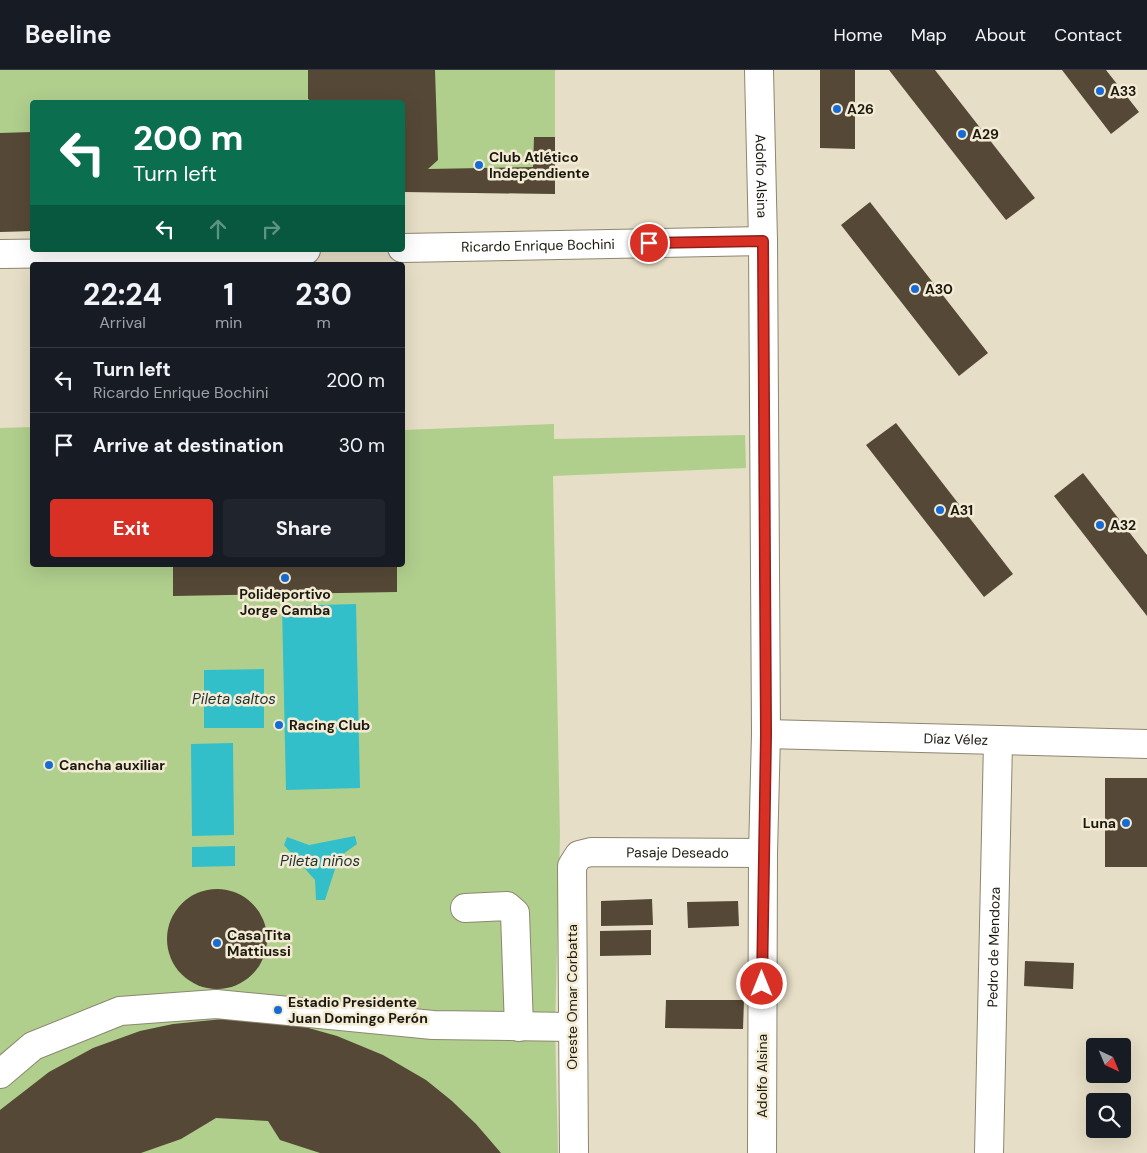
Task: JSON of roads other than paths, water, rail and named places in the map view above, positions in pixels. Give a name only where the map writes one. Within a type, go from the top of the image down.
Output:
[{"type":"street","name":"Adolfo Alsina","points":[[759,70],[763,241],[766,734],[763,853],[762,1153]]},
{"type":"street","name":"Ricardo Enrique Bochini","points":[[405,248],[763,241]]},
{"type":"street","points":[[0,254],[42,259],[244,252]]},
{"type":"street","name":"Díaz Vélez","points":[[766,734],[998,742],[1147,744]]},
{"type":"street","name":"Pedro de Mendoza","points":[[990,1153],[998,742]]},
{"type":"street","name":"Pasaje Deseado","points":[[591,852],[763,853]]},
{"type":"street","name":"Oreste Omar Corbatta","points":[[574,1153],[572,866],[579,855],[591,852]]},
{"type":"street","points":[[465,908],[507,906],[515,913],[519,1027]]},
{"type":"street","points":[[0,1074],[33,1046],[120,1010],[216,1004],[433,1026],[572,1027]]},
{"type":"water","points":[[356,604],[360,788],[286,790],[282,606]]},
{"type":"water","name":"Pileta saltos","points":[[264,669],[264,728],[204,728],[204,670]]},
{"type":"water","points":[[233,743],[234,835],[192,836],[191,744]]},
{"type":"water","name":"Pileta niños","points":[[355,836],[357,844],[339,857],[325,900],[316,900],[315,880],[284,845],[287,837],[309,845]]},
{"type":"water","points":[[235,846],[235,866],[192,867],[192,847]]},
{"type":"place","name":"A33","points":[[1100,91]]},
{"type":"place","name":"A26","points":[[837,109]]},
{"type":"place","name":"A29","points":[[962,134]]},
{"type":"place","name":"Club Atlético Independiente","points":[[479,165]]},
{"type":"place","name":"A30","points":[[915,289]]},
{"type":"place","name":"A31","points":[[940,510]]},
{"type":"place","name":"A32","points":[[1100,525]]},
{"type":"place","name":"Polideportivo Jorge Camba","points":[[285,578]]},
{"type":"place","name":"Racing Club","points":[[279,725]]},
{"type":"place","name":"Cancha auxiliar","points":[[49,765]]},
{"type":"place","name":"Luna","points":[[1126,823]]},
{"type":"place","name":"Casa Tita Mattiussi","points":[[217,943]]},
{"type":"place","name":"Estadio Presidente Juan Domingo Perón","points":[[278,1010]]}]
